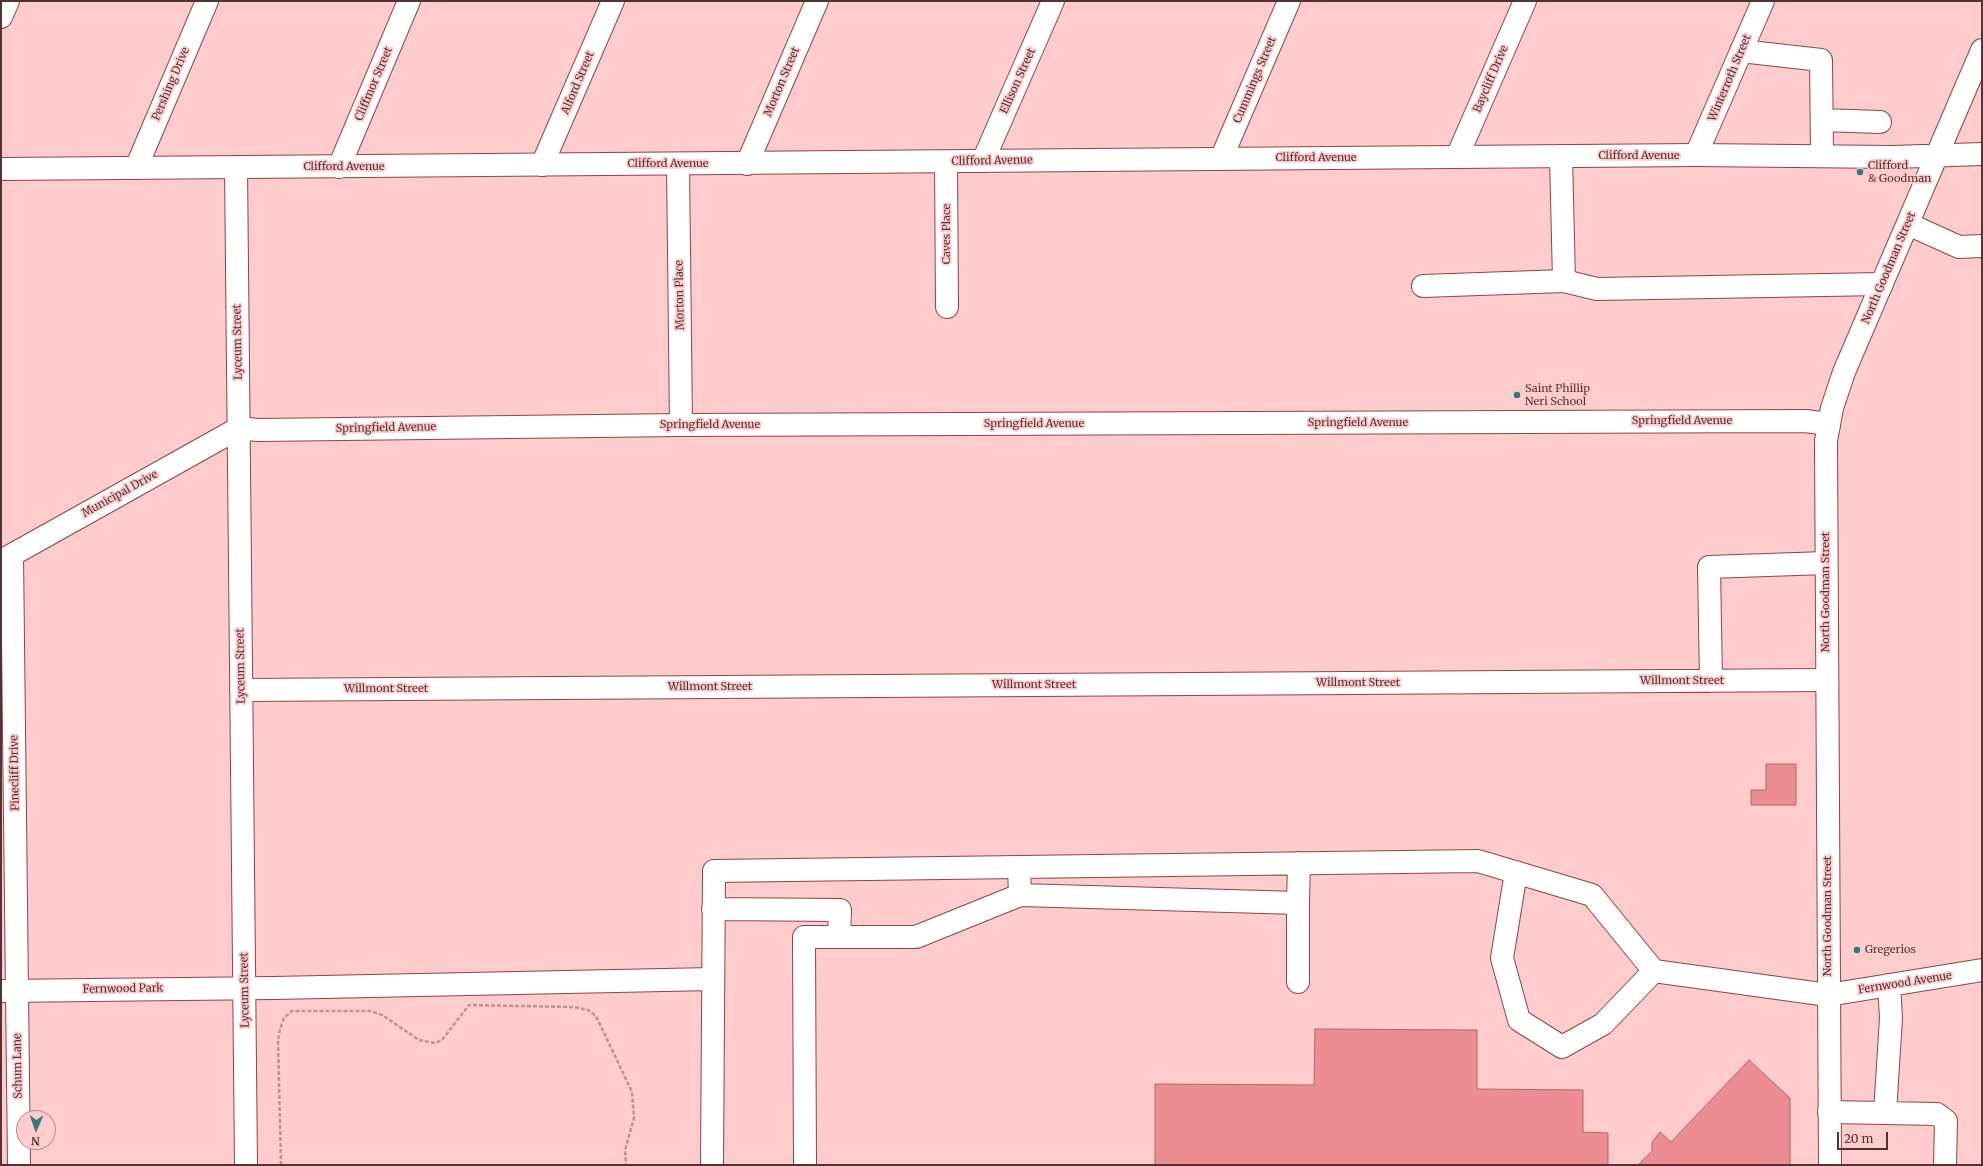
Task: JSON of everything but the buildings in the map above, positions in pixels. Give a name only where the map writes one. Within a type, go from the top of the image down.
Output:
[{"type":"street","points":[[1,17],[8,1]]},
{"type":"street","name":"Pershing Drive","points":[[136,168],[207,1]]},
{"type":"street","name":"Cliffmor Street","points":[[339,167],[409,1]]},
{"type":"street","name":"Alford Street","points":[[542,165],[613,1]]},
{"type":"street","name":"Morton Street","points":[[747,164],[817,1]]},
{"type":"street","name":"Ellison Street","points":[[983,161],[1053,1]]},
{"type":"street","name":"Cummings Street","points":[[1221,159],[1290,1]]},
{"type":"street","name":"Baycliff Drive","points":[[1457,157],[1524,1]]},
{"type":"street","name":"Winterroth Street","points":[[1696,155],[1763,1]]},
{"type":"street","name":"North Goodman Street","points":[[1830,1165],[1825,461],[1829,424],[1842,379],[1982,50]]},
{"type":"street","points":[[1741,51],[1821,60],[1822,156]]},
{"type":"street","points":[[1822,120],[1880,122]]},
{"type":"street","name":"Clifford Avenue","points":[[1,169],[1982,154]]},
{"type":"street","points":[[1561,156],[1564,281]]},
{"type":"street","name":"Caves Place","points":[[946,162],[947,307]]},
{"type":"street","name":"Morton Place","points":[[678,164],[681,425]]},
{"type":"street","name":"Lyceum Street","points":[[236,167],[246,1165]]},
{"type":"street","points":[[1908,224],[1959,247],[1982,246]]},
{"type":"street","points":[[1422,286],[1564,281],[1598,289],[1882,284]]},
{"type":"street","name":"Springfield Avenue","points":[[239,428],[258,430],[681,425],[1797,421],[1829,424]]},
{"type":"street","name":"Municipal Drive","points":[[6,558],[239,428]]},
{"type":"street","name":"Pinecliff Drive","points":[[6,558],[9,991]]},
{"type":"street","points":[[1711,681],[1709,566],[1826,563]]},
{"type":"street","name":"Willmont Street","points":[[241,690],[1827,680]]},
{"type":"street","points":[[712,1165],[714,871],[1478,861],[1516,872],[1592,895],[1654,971],[1603,1024],[1562,1047],[1519,1020],[1502,958],[1516,872]]},
{"type":"street","points":[[1298,982],[1299,863]]},
{"type":"street","points":[[1019,867],[1020,895]]},
{"type":"street","points":[[805,1165],[804,937],[916,937],[1020,895],[1298,903]]},
{"type":"street","points":[[713,909],[840,910],[839,937]]},
{"type":"street","name":"Fernwood Avenue","points":[[1654,971],[1828,995],[1982,970]]},
{"type":"street","name":"Fernwood Park","points":[[9,991],[713,979]]},
{"type":"street","points":[[1885,1113],[1890,1018],[1889,985]]},
{"type":"street","name":"Schum Lane","points":[[9,991],[19,1165]]},
{"type":"street","points":[[1829,1112],[1937,1114],[1946,1122],[1945,1165]]},
{"type":"path","points":[[281,1165],[278,1040],[284,1018],[292,1011],[371,1011],[382,1015],[419,1040],[435,1043],[442,1040],[470,1005],[574,1007],[588,1010],[596,1016],[632,1092],[634,1118],[625,1150],[626,1165]]},
{"type":"place","name":"Clifford & Goodman","points":[[1860,172]]},
{"type":"place","name":"Saint Phillip Neri School","points":[[1517,395]]},
{"type":"place","name":"Gregerios","points":[[1857,950]]}]
